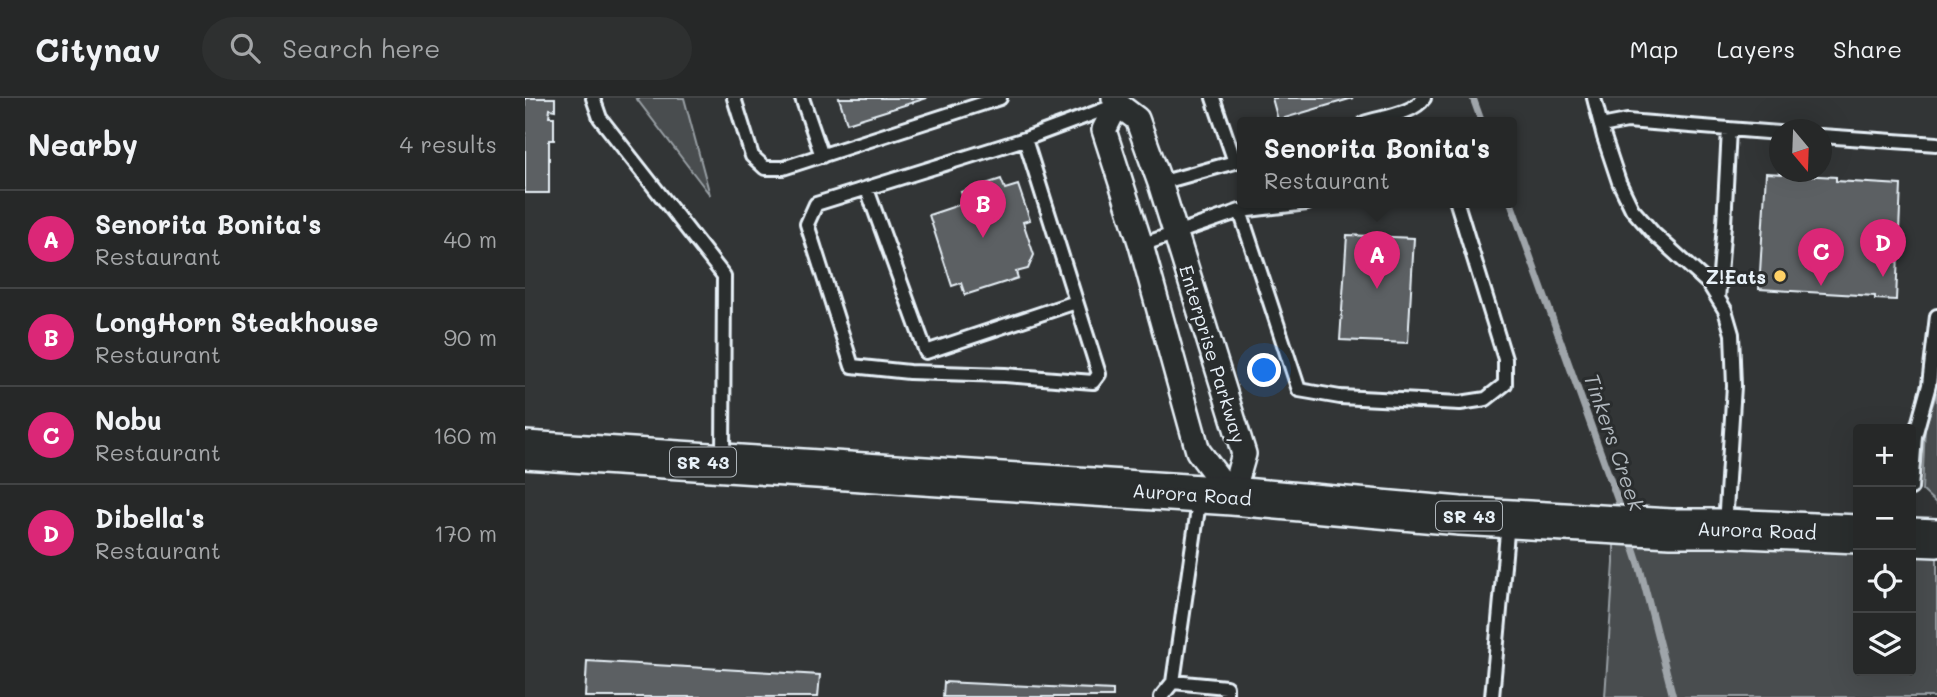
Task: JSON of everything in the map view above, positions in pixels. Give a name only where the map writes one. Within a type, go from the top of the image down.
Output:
[{"type":"main road","name":"Aurora Road","points":[[525,450],[1216,495],[1509,518],[1671,528],[1853,534]]},
{"type":"main road","points":[[1916,537],[1937,538]]},
{"type":"street","name":"Enterprise Parkway","points":[[1115,101],[1137,119],[1176,233],[1244,454],[1216,495],[1198,451],[1140,245],[1104,130],[1115,101]]},
{"type":"lane","points":[[593,98],[600,118],[724,276],[723,463]]},
{"type":"lane","points":[[734,98],[752,156],[765,168],[783,168],[821,156],[959,104],[1000,98]]},
{"type":"lane","points":[[802,98],[821,156]]},
{"type":"lane","points":[[1213,98],[1237,156]]},
{"type":"lane","points":[[1383,117],[1420,104],[1424,98]]},
{"type":"lane","points":[[1594,98],[1619,182],[1632,209],[1654,234],[1709,284],[1724,310],[1732,334],[1734,386],[1724,528]]},
{"type":"lane","points":[[1025,139],[1099,373],[1093,382],[1005,375],[909,372],[852,366],[807,224],[816,204],[1025,139],[1115,101]]},
{"type":"lane","points":[[1601,126],[1627,121],[1769,132]]},
{"type":"lane","points":[[1718,299],[1729,129]]},
{"type":"lane","points":[[1832,137],[1937,144]]},
{"type":"lane","points":[[1160,183],[1237,162]]},
{"type":"lane","points":[[867,189],[933,373]]},
{"type":"lane","points":[[1140,245],[1240,211],[1265,208]]},
{"type":"lane","points":[[1240,211],[1299,390],[1341,397],[1460,404],[1486,399],[1505,384],[1505,359],[1459,208]]},
{"type":"lane","points":[[926,352],[1076,302]]},
{"type":"lane","points":[[1911,487],[1915,436],[1929,385],[1937,316]]},
{"type":"lane","points":[[1161,697],[1173,682],[1216,495]]},
{"type":"lane","points":[[1492,697],[1509,518]]},
{"type":"lane","points":[[1173,682],[1226,687],[1226,697]]},
{"type":"shaded area","points":[[636,98],[684,98],[710,195]]},
{"type":"shaded area","points":[[1937,392],[1937,504],[1922,490],[1925,427]]},
{"type":"shaded area","points":[[1614,525],[1853,534],[1853,676],[1916,676],[1916,537],[1937,538],[1937,697],[1605,697]]},
{"type":"building","points":[[525,98],[555,98],[555,110],[550,109],[549,117],[554,117],[554,140],[549,140],[549,193],[525,193]]},
{"type":"building","points":[[839,98],[927,98],[847,123]]},
{"type":"building","points":[[1272,98],[1353,98],[1288,117],[1277,117]]},
{"type":"building","points":[[1766,173],[1769,173],[1769,182],[1832,182],[1832,177],[1836,177],[1836,181],[1901,185],[1896,300],[1875,299],[1875,296],[1759,289]]},
{"type":"building","points":[[1001,179],[1005,189],[1018,185],[1030,220],[1023,222],[1034,255],[1028,269],[1016,272],[1018,278],[965,295],[961,283],[952,286],[929,215],[965,203],[961,192]]},
{"type":"building","points":[[1347,235],[1414,238],[1408,343],[1340,340]]},
{"type":"building","points":[[587,661],[820,675],[818,697],[585,697]]},
{"type":"building","points":[[944,682],[1113,690],[1113,697],[943,697]]},
{"type":"waterway","name":"Tinkers Creek","points":[[1473,98],[1480,117]]},
{"type":"waterway","name":"Tinkers Creek","points":[[1513,208],[1623,515]]},
{"type":"waterway","name":"Tinkers Creek","points":[[1630,537],[1673,697]]},
{"type":"place","name":"LongHorn Steakhouse","points":[[983,238]]},
{"type":"place","name":"Z!Eats","points":[[1780,276]]},
{"type":"place","name":"Dibella's","points":[[1883,277]]},
{"type":"place","name":"Nobu","points":[[1821,286]]},
{"type":"place","name":"Senorita Bonita's","points":[[1377,289]]}]
